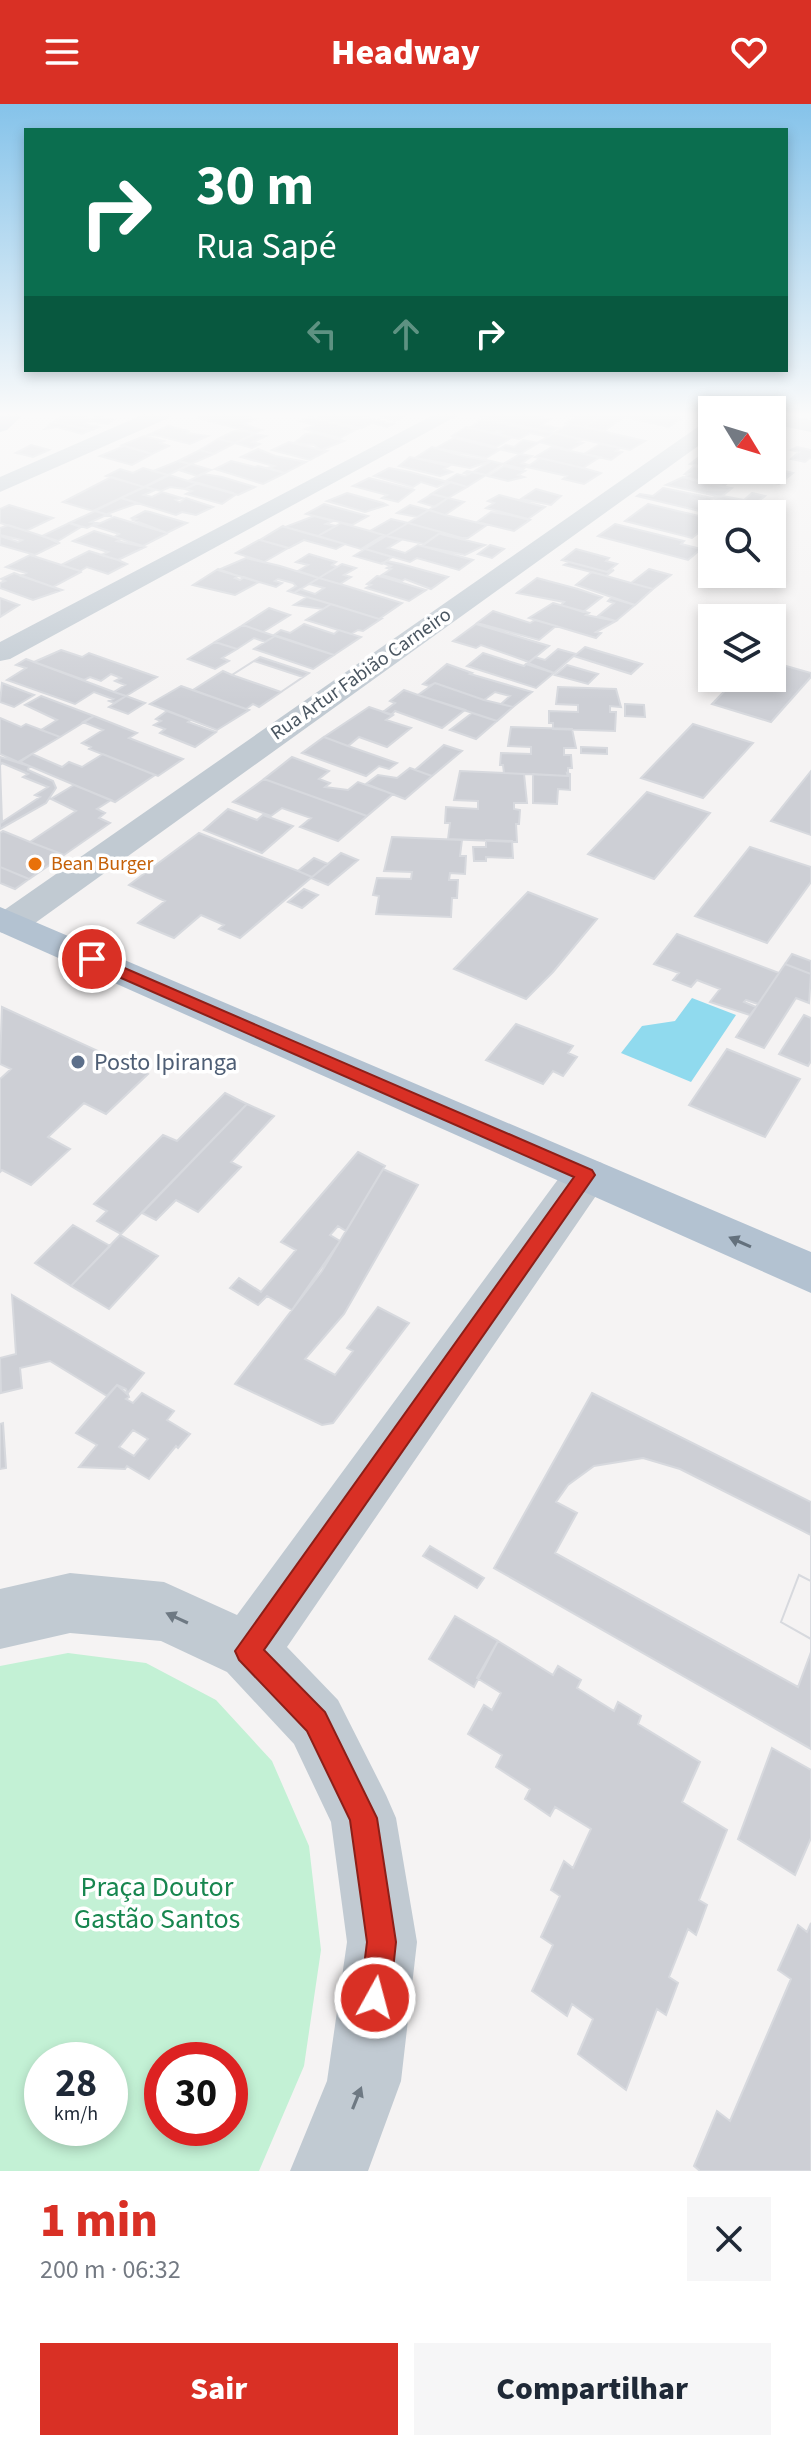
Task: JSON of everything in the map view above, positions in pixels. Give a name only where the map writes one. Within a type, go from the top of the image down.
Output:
[{"type":"main road","points":[[5,921],[811,1273]]},
{"type":"street","points":[[0,653],[272,508]]},
{"type":"street","name":"Rua Artur Fabião Carneiro","points":[[5,921],[594,508]]},
{"type":"street","points":[[248,1651],[586,1175]]},
{"type":"street","points":[[0,1619],[70,1603],[164,1612],[248,1651],[316,1722],[363,1818],[382,1942],[364,2081],[329,2171]]},
{"type":"green space","name":"Praça Doutor Gastão Santos","points":[[68,1653],[146,1663],[216,1700],[272,1761],[309,1846],[321,1950],[304,2066],[259,2171],[0,2171],[0,1666]]},
{"type":"water","points":[[692,998],[736,1015],[691,1082],[621,1053],[642,1026],[675,1021]]},
{"type":"building","points":[[21,508],[53,518],[26,531],[0,523],[0,509]]},
{"type":"building","points":[[123,508],[107,514],[112,516],[95,511]]},
{"type":"building","points":[[155,508],[210,508],[196,515],[182,512],[176,515]]},
{"type":"building","points":[[316,508],[340,508],[368,516],[352,525],[306,514]]},
{"type":"building","points":[[353,508],[376,508],[365,512]]},
{"type":"building","points":[[404,508],[429,510],[417,517],[397,513]]},
{"type":"building","points":[[431,508],[455,508],[445,515],[429,510]]},
{"type":"building","points":[[488,508],[543,508],[528,519]]},
{"type":"building","points":[[642,508],[667,508],[698,516],[698,533],[692,538],[625,521]]},
{"type":"building","points":[[429,510],[487,525],[468,538],[462,538],[408,523]]},
{"type":"building","points":[[95,511],[112,516],[91,522],[97,523],[87,528],[69,523]]},
{"type":"building","points":[[145,511],[187,523],[167,533],[133,520]]},
{"type":"building","points":[[491,512],[530,520],[514,531],[477,522]]},
{"type":"building","points":[[314,516],[333,521],[326,524],[336,526],[318,536],[285,527]]},
{"type":"building","points":[[114,517],[168,533],[143,546],[114,537],[119,534],[94,526]]},
{"type":"building","points":[[391,519],[408,523],[386,536],[370,531]]},
{"type":"building","points":[[69,523],[81,527],[58,541],[42,536]]},
{"type":"building","points":[[341,523],[384,535],[361,549],[318,536]]},
{"type":"building","points":[[408,523],[448,534],[440,533],[424,544],[386,536]]},
{"type":"building","points":[[615,524],[684,541],[681,544],[698,548],[698,552],[688,560],[598,536]]},
{"type":"building","points":[[8,525],[59,543],[35,555],[0,545],[0,536],[18,542],[22,540],[0,535],[0,528]]},
{"type":"building","points":[[283,526],[345,544],[336,549],[304,540],[289,548],[260,540]]},
{"type":"building","points":[[94,531],[121,539],[117,541],[145,547],[118,560],[101,555],[108,552],[73,541]]},
{"type":"building","points":[[440,533],[485,545],[465,555],[422,546]]},
{"type":"building","points":[[386,536],[401,540],[388,548],[405,553],[418,545],[473,560],[459,570],[417,558],[410,562],[365,549]]},
{"type":"building","points":[[259,540],[288,548],[264,562],[236,553]]},
{"type":"building","points":[[490,545],[504,549],[492,558],[478,554]]},
{"type":"building","points":[[365,549],[392,557],[382,564],[354,556]]},
{"type":"building","points":[[576,549],[609,558],[606,561],[617,564],[607,572],[562,560]]},
{"type":"building","points":[[89,551],[127,564],[108,574],[87,567],[80,571],[61,565]]},
{"type":"building","points":[[309,554],[336,562],[332,565],[337,567],[319,578],[298,571],[308,565],[296,562]]},
{"type":"building","points":[[30,555],[81,572],[53,587],[21,576],[26,573],[6,567]]},
{"type":"building","points":[[246,558],[319,578],[294,593],[288,591],[296,586],[293,583],[278,579],[275,581],[282,583],[276,587],[218,570]]},
{"type":"building","points":[[387,561],[448,577],[431,589],[405,579],[402,581],[382,575],[391,569],[387,568],[391,566],[382,563]]},
{"type":"building","points":[[569,562],[607,572],[614,570],[606,576],[564,565]]},
{"type":"building","points":[[342,564],[356,568],[344,575],[351,577],[340,584],[319,578]]},
{"type":"building","points":[[218,569],[238,576],[235,578],[240,580],[244,577],[259,582],[235,595],[193,585]]},
{"type":"building","points":[[649,569],[671,575],[653,589],[631,583]]},
{"type":"building","points":[[592,572],[653,589],[635,605],[576,585]]},
{"type":"building","points":[[14,573],[62,590],[33,600],[0,588],[0,583],[5,581],[1,579]]},
{"type":"building","points":[[377,576],[426,590],[409,601],[366,588]]},
{"type":"building","points":[[319,578],[402,603],[379,619],[294,593],[300,589],[315,594],[324,588],[309,584]]},
{"type":"building","points":[[537,578],[602,597],[583,612],[561,605],[564,602],[517,593]]},
{"type":"building","points":[[307,597],[331,604],[323,609],[294,605]]},
{"type":"building","points":[[0,598],[19,605],[0,617]]},
{"type":"building","points":[[611,598],[635,605],[616,621],[598,616],[614,603],[608,601]]},
{"type":"building","points":[[553,603],[589,613],[586,615],[616,621],[596,632],[601,633],[596,638],[529,618]]},
{"type":"building","points":[[331,604],[381,619],[363,631],[351,634],[306,620]]},
{"type":"building","points":[[269,608],[290,615],[263,632],[243,625]]},
{"type":"building","points":[[493,611],[530,623],[535,620],[556,626],[539,640],[477,623]]},
{"type":"building","points":[[304,624],[334,634],[339,630],[361,637],[334,655],[274,635],[281,630],[290,633]]},
{"type":"building","points":[[476,624],[549,646],[529,662],[481,645],[476,648],[453,641]]},
{"type":"building","points":[[243,625],[275,636],[265,642],[254,638],[237,649],[215,642]]},
{"type":"building","points":[[275,636],[334,655],[313,669],[254,649]]},
{"type":"building","points":[[215,642],[237,649],[222,658],[229,661],[215,669],[188,659]]},
{"type":"building","points":[[585,647],[642,664],[631,674],[574,656]]},
{"type":"building","points":[[558,649],[576,654],[554,673],[528,663],[535,657],[545,660]]},
{"type":"building","points":[[61,650],[82,657],[89,653],[157,677],[126,696],[114,692],[125,685],[115,681],[121,678],[111,674],[101,681],[90,677],[84,680],[34,662]]},
{"type":"building","points":[[483,653],[554,673],[536,688],[467,666]]},
{"type":"building","points":[[260,657],[309,673],[281,692],[232,675]]},
{"type":"building","points":[[26,659],[126,696],[114,703],[109,701],[113,699],[94,692],[75,704],[7,680],[26,668],[16,665]]},
{"type":"building","points":[[254,661],[303,677],[281,692],[232,675]]},
{"type":"building","points":[[447,664],[532,692],[513,707],[501,704],[510,696],[495,692],[484,700],[435,683],[429,686],[423,684]]},
{"type":"building","points":[[567,665],[598,674],[588,684],[555,675]]},
{"type":"building","points":[[786,666],[811,673],[811,677],[771,722],[712,704],[724,692],[786,692]]},
{"type":"building","points":[[223,671],[281,692],[259,707],[253,704],[246,709],[193,690]]},
{"type":"building","points":[[2,683],[34,695],[14,707],[0,702]]},
{"type":"building","points":[[435,683],[513,707],[497,721],[418,695]]},
{"type":"building","points":[[181,686],[249,710],[217,730],[150,704]]},
{"type":"building","points":[[558,687],[616,689],[621,707],[610,706],[610,712],[616,712],[615,731],[553,729],[553,723],[549,723],[549,711],[578,712],[578,705],[556,704]]},
{"type":"building","points":[[404,690],[465,710],[442,728],[395,711],[391,715],[383,712],[395,703],[390,701]]},
{"type":"building","points":[[41,696],[94,716],[60,737],[41,730],[57,720],[25,705]]},
{"type":"building","points":[[126,696],[145,703],[128,714],[109,707]]},
{"type":"building","points":[[625,704],[644,705],[645,717],[625,716]]},
{"type":"building","points":[[369,707],[393,715],[386,720],[411,728],[387,747],[359,737],[348,746],[324,737]]},
{"type":"building","points":[[167,711],[216,732],[195,747],[160,733],[165,729],[154,725],[161,721],[156,719]]},
{"type":"building","points":[[472,713],[497,721],[476,739],[450,730]]},
{"type":"building","points":[[94,716],[137,733],[129,738],[183,759],[158,776],[89,749],[91,747],[82,743],[103,730],[83,722]]},
{"type":"building","points":[[0,718],[60,737],[18,762],[0,754]]},
{"type":"building","points":[[693,724],[753,743],[703,798],[641,778]]},
{"type":"building","points":[[511,727],[572,729],[576,748],[564,748],[564,755],[571,755],[572,768],[568,768],[568,776],[504,773],[503,765],[500,765],[501,753],[531,754],[531,747],[508,746]]},
{"type":"building","points":[[324,737],[397,763],[389,769],[379,766],[366,776],[302,753]]},
{"type":"building","points":[[444,745],[462,751],[432,776],[415,770]]},
{"type":"building","points":[[581,747],[607,748],[607,754],[581,753]]},
{"type":"building","points":[[32,754],[62,767],[69,762],[82,767],[103,754],[155,775],[115,802],[20,762]]},
{"type":"building","points":[[0,757],[29,766],[28,770],[53,781],[56,788],[46,803],[0,829]]},
{"type":"building","points":[[292,757],[329,771],[319,779],[330,783],[325,787],[348,790],[358,782],[393,794],[367,816],[264,779]]},
{"type":"building","points":[[2,763],[28,774],[23,777],[48,787],[35,795],[40,797],[2,822],[0,765]]},
{"type":"building","points":[[410,768],[432,776],[405,799],[366,784],[378,775],[397,778]]},
{"type":"building","points":[[460,771],[524,774],[527,803],[514,803],[514,809],[520,810],[519,824],[516,824],[517,842],[448,839],[450,823],[445,823],[446,807],[478,809],[478,801],[454,800]]},
{"type":"building","points":[[811,771],[811,835],[771,821]]},
{"type":"building","points":[[567,773],[570,774],[570,790],[558,789],[557,804],[533,803],[533,774],[568,776]]},
{"type":"building","points":[[264,779],[367,816],[338,841],[300,827],[311,818],[282,808],[271,816],[233,802]]},
{"type":"building","points":[[74,785],[111,800],[97,809],[105,813],[99,818],[110,823],[64,855],[30,842],[76,811],[51,799]]},
{"type":"building","points":[[647,792],[710,813],[654,879],[588,854]]},
{"type":"building","points":[[228,809],[257,820],[263,815],[293,826],[262,853],[204,830]]},
{"type":"building","points":[[3,831],[64,855],[29,879],[0,867],[0,833]]},
{"type":"building","points":[[199,833],[312,877],[240,938],[219,929],[224,925],[201,915],[174,938],[138,923],[165,901],[129,885]]},
{"type":"building","points":[[392,837],[462,840],[460,856],[466,856],[465,874],[450,873],[449,880],[458,880],[457,898],[452,898],[451,917],[376,914],[379,896],[373,895],[377,878],[411,879],[412,872],[384,871]]},
{"type":"building","points":[[486,840],[512,841],[513,858],[486,857],[486,861],[474,861],[473,847],[486,847]]},
{"type":"building","points":[[750,847],[811,867],[811,882],[767,943],[695,916]]},
{"type":"building","points":[[341,853],[358,860],[328,885],[311,878]]},
{"type":"building","points":[[314,858],[328,864],[312,877],[298,871]]},
{"type":"building","points":[[0,867],[29,879],[15,889],[0,883]]},
{"type":"building","points":[[304,889],[318,895],[302,908],[288,902]]},
{"type":"building","points":[[528,892],[597,919],[526,999],[454,969]]},
{"type":"building","points":[[677,934],[779,973],[758,1004],[744,1002],[756,1007],[750,1015],[710,1002],[720,989],[697,980],[691,987],[673,980],[679,973],[654,964]]},
{"type":"building","points":[[792,954],[811,961],[811,974],[785,964]]},
{"type":"building","points":[[785,964],[811,974],[809,1003],[796,998],[764,1048],[736,1037]]},
{"type":"building","points":[[2,1007],[148,1074],[106,1114],[84,1103],[48,1137],[70,1149],[31,1185],[2,1170],[0,1172],[0,1079],[11,1069],[0,1064]]},
{"type":"building","points":[[804,1015],[811,1018],[811,1061],[808,1066],[779,1054]]},
{"type":"building","points":[[516,1024],[573,1046],[568,1053],[577,1057],[563,1076],[553,1071],[543,1084],[486,1060]]},
{"type":"building","points":[[727,1049],[800,1079],[765,1137],[689,1105]]},
{"type":"building","points":[[225,1093],[247,1104],[121,1234],[97,1221],[107,1211],[94,1204],[163,1135],[177,1141]]},
{"type":"building","points":[[247,1104],[274,1116],[231,1162],[241,1167],[198,1212],[176,1200],[156,1220],[142,1213]]},
{"type":"building","points":[[358,1152],[385,1166],[346,1231],[338,1226],[330,1235],[340,1241],[292,1310],[267,1296],[258,1305],[230,1288],[239,1278],[261,1292],[296,1250],[281,1242]]},
{"type":"building","points":[[383,1169],[418,1185],[344,1314],[305,1359],[335,1375],[353,1351],[347,1348],[378,1307],[409,1323],[333,1423],[322,1425],[235,1384],[322,1271]]},
{"type":"building","points":[[73,1225],[110,1246],[71,1286],[35,1263]]},
{"type":"building","points":[[120,1235],[158,1256],[109,1309],[71,1286]]},
{"type":"building","points":[[12,1295],[144,1373],[127,1394],[117,1385],[107,1396],[50,1361],[20,1368],[22,1388],[1,1393],[0,1358],[16,1354]]},
{"type":"building","points":[[117,1385],[126,1389],[129,1397],[126,1399],[133,1403],[142,1393],[174,1411],[167,1420],[190,1434],[149,1479],[127,1466],[125,1469],[79,1467],[97,1445],[76,1433]],"holes":[[[133,1430],[148,1439],[134,1456],[119,1447]]]},
{"type":"building","points":[[592,1393],[811,1502],[811,1749],[494,1568]]},
{"type":"building","points":[[3,1423],[6,1468],[0,1469],[0,1424]]},
{"type":"building","points":[[643,1458],[680,1469],[811,1535],[811,1581],[799,1575],[781,1622],[811,1639],[811,1652],[798,1687],[555,1553],[577,1513],[556,1502],[568,1485],[594,1466]]},
{"type":"building","points":[[430,1546],[484,1578],[477,1588],[423,1556]]},
{"type":"building","points":[[799,1575],[811,1581],[811,1639],[781,1622]]},
{"type":"building","points":[[455,1616],[498,1641],[474,1687],[429,1659]]},
{"type":"building","points":[[498,1641],[553,1675],[558,1666],[581,1680],[577,1688],[614,1711],[618,1702],[641,1716],[638,1724],[700,1762],[682,1802],[727,1830],[699,1900],[707,1905],[696,1935],[688,1929],[669,1977],[678,1983],[666,2015],[657,2009],[626,2090],[578,2054],[593,2019],[572,2004],[567,2016],[532,1991],[553,1945],[541,1937],[560,1896],[551,1890],[564,1861],[573,1868],[591,1829],[555,1807],[550,1816],[525,1799],[530,1789],[496,1767],[502,1755],[468,1734],[484,1705],[492,1710],[501,1693],[477,1678]]},
{"type":"building","points":[[772,1748],[811,1770],[811,1838],[795,1875],[738,1839]]},
{"type":"building","points":[[811,1923],[811,2171],[700,2171],[694,2166],[717,2111],[730,2121],[791,1979],[778,1970],[798,1925],[807,1932]]},
{"type":"place","name":"Bean Burger","points":[[35,864]]},
{"type":"place","name":"Posto Ipiranga","points":[[78,1062]]},
{"type":"route","points":[[92,959],[586,1175],[248,1651],[316,1722],[363,1818],[382,1942],[375,1998]]}]
